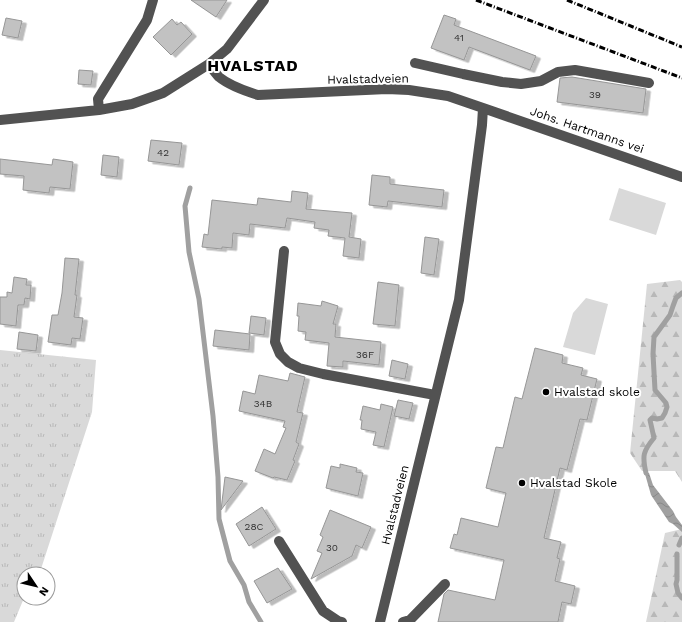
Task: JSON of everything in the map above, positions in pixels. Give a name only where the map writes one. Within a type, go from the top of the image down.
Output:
[{"type":"street","points":[[99,110],[98,99],[147,20],[153,0]]},
{"type":"street","points":[[0,120],[99,110],[132,104],[163,93],[209,64],[227,49],[264,0]]},
{"type":"street","points":[[415,63],[502,82],[521,84],[541,80],[558,72],[575,70],[649,83]]},
{"type":"street","name":"Hvalstadveien","points":[[209,64],[218,76],[225,81],[244,91],[258,95],[387,89],[409,90],[448,96],[483,108],[459,300],[380,622]]},
{"type":"street","name":"Johs. Hartmanns vei","points":[[483,108],[682,177]]},
{"type":"street","points":[[284,251],[275,342],[280,354],[288,362],[299,368],[323,374],[435,395]]},
{"type":"street","points":[[279,541],[323,611],[342,622]]},
{"type":"street","points":[[403,622],[410,620],[445,584]]},
{"type":"green space","points":[[619,188],[666,203],[656,235],[609,220]]},
{"type":"green space","points":[[680,280],[682,282],[682,482],[675,471],[642,471],[630,453],[647,284]]},
{"type":"green space","points":[[586,298],[608,304],[595,355],[563,347],[573,313]]},
{"type":"green space","points":[[0,350],[96,360],[92,412],[42,566],[16,566],[16,606],[21,606],[14,622],[0,622]]},
{"type":"green space","points":[[682,529],[682,622],[646,622],[665,533]]},
{"type":"water","points":[[646,473],[649,473],[653,485],[682,525],[682,532],[669,522],[651,495]]},
{"type":"building","points":[[191,0],[227,0],[216,17]]},
{"type":"building","points":[[444,15],[456,19],[454,25],[536,56],[530,70],[469,47],[464,60],[431,48]]},
{"type":"building","points":[[6,18],[22,21],[18,38],[2,35]]},
{"type":"building","points":[[172,19],[177,25],[181,22],[192,34],[171,55],[153,37]]},
{"type":"building","points":[[79,70],[93,71],[91,85],[78,84]]},
{"type":"building","points":[[572,77],[646,89],[643,113],[557,102],[560,78]]},
{"type":"building","points":[[151,140],[182,143],[179,165],[148,161]]},
{"type":"building","points":[[103,155],[119,157],[117,177],[101,175]]},
{"type":"building","points":[[0,159],[52,165],[53,159],[73,162],[70,189],[50,187],[49,193],[23,190],[24,176],[0,174]]},
{"type":"building","points":[[372,175],[390,177],[390,184],[444,190],[442,207],[388,201],[387,207],[369,205]]},
{"type":"building","points":[[292,191],[308,193],[306,209],[352,213],[349,237],[361,239],[359,258],[343,256],[345,238],[328,236],[329,230],[314,228],[315,222],[287,218],[285,228],[250,224],[249,235],[233,233],[232,248],[222,247],[222,249],[202,247],[204,234],[208,235],[212,200],[257,205],[258,198],[291,202]]},
{"type":"building","points":[[425,237],[439,239],[434,275],[421,273]]},
{"type":"building","points":[[65,258],[79,259],[74,317],[83,318],[80,339],[72,338],[71,345],[48,342],[52,315],[58,315],[62,293]]},
{"type":"building","points":[[14,277],[27,279],[26,285],[31,285],[30,299],[25,298],[24,305],[18,305],[16,326],[0,324],[0,297],[7,297],[7,292],[12,293]]},
{"type":"building","points":[[378,282],[399,285],[395,326],[373,324]]},
{"type":"building","points":[[322,301],[338,306],[333,324],[336,324],[335,337],[381,342],[379,365],[343,361],[343,367],[327,366],[329,343],[305,340],[306,332],[298,331],[298,303],[321,306]]},
{"type":"building","points":[[251,316],[266,318],[264,335],[249,333]]},
{"type":"building","points":[[215,330],[250,334],[249,350],[213,346]]},
{"type":"building","points":[[19,332],[38,335],[36,351],[17,349]]},
{"type":"building","name":"Hvalstad Skole","points":[[535,348],[563,355],[562,363],[583,368],[581,375],[597,379],[587,420],[580,419],[567,470],[560,468],[544,538],[561,542],[557,558],[560,559],[555,581],[575,586],[571,604],[562,602],[558,622],[438,622],[444,594],[448,590],[495,600],[504,560],[450,548],[454,534],[457,535],[461,518],[498,527],[506,493],[486,488],[496,447],[503,448],[515,397],[522,399]]},
{"type":"building","points":[[392,360],[408,364],[405,379],[389,376]]},
{"type":"building","points":[[290,373],[305,377],[297,412],[303,413],[296,442],[299,444],[293,460],[295,461],[287,480],[273,478],[255,471],[264,449],[275,454],[286,428],[283,427],[285,421],[239,411],[243,391],[255,394],[259,375],[288,381]]},
{"type":"building","points":[[398,400],[413,403],[409,419],[394,416]]},
{"type":"building","points":[[381,404],[393,407],[384,447],[373,445],[376,432],[361,429],[362,420],[360,420],[363,406],[380,410]]},
{"type":"building","points":[[340,464],[357,468],[356,472],[363,473],[358,496],[326,488],[331,466],[340,468]]},
{"type":"building","points":[[225,477],[243,481],[221,510]]},
{"type":"building","points":[[262,507],[276,529],[249,546],[236,524]]},
{"type":"building","points":[[330,510],[371,527],[362,548],[356,545],[352,556],[311,579],[322,553],[317,551],[323,537],[320,535]]},
{"type":"building","points":[[278,568],[292,589],[267,603],[254,581]]},
{"type":"waterway","points":[[190,188],[185,206],[189,252],[199,299],[213,416],[218,477],[219,519],[230,561],[244,585],[249,602],[261,622]]},
{"type":"waterway","points":[[646,473],[644,454],[654,438],[650,420],[652,418],[662,418],[667,407],[666,403],[655,390],[653,354],[654,337],[670,315],[676,298],[682,293]]},
{"type":"waterway","points":[[679,545],[682,538]]},
{"type":"waterway","points":[[677,554],[676,584],[678,593],[682,598]]},
{"type":"railway","points":[[476,0],[682,78]]},
{"type":"railway","points":[[567,0],[682,47]]},
{"type":"place","name":"Hvalstad skole","points":[[546,392]]},
{"type":"place","name":"Hvalstad Skole","points":[[522,483]]},
{"type":"district","name":"HVALSTAD","points":[[253,65]]}]
